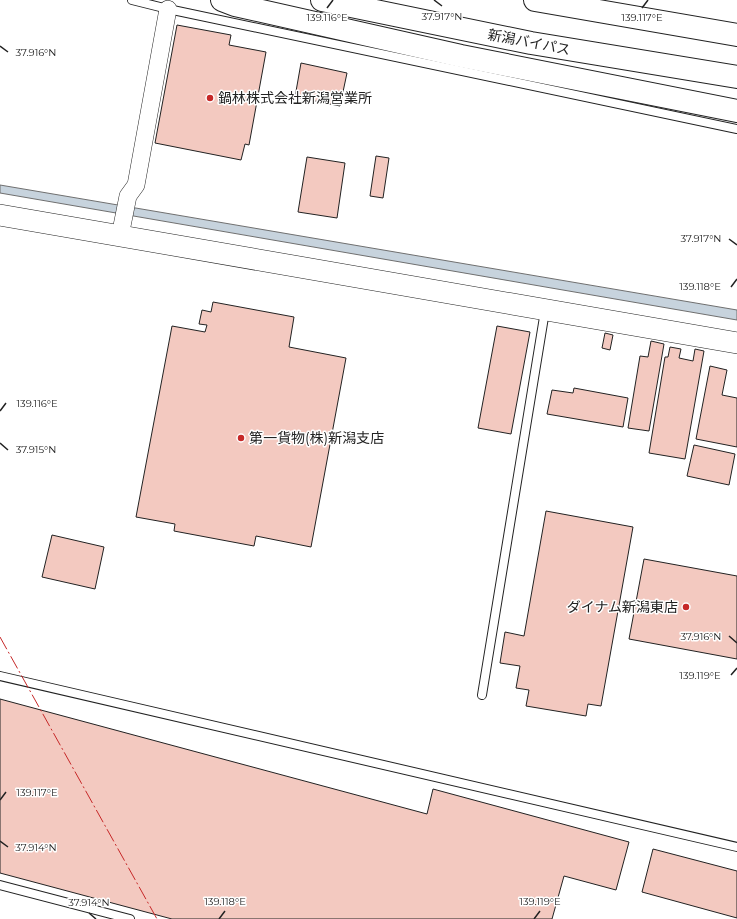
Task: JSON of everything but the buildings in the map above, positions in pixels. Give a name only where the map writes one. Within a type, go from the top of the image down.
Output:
[{"type":"highway","points":[[222,0],[236,5],[461,56],[737,111]]},
{"type":"highway","name":"新潟バイパス","points":[[322,0],[531,43],[737,77]]},
{"type":"highway","points":[[535,0],[737,35]]},
{"type":"street","points":[[120,236],[128,196],[136,185],[168,9]]},
{"type":"street","points":[[0,215],[737,343]]},
{"type":"lane","points":[[132,0],[168,9],[737,128]]},
{"type":"lane","points":[[482,695],[546,310]]},
{"type":"lane","points":[[0,676],[737,847]]},
{"type":"lane","points":[[0,885],[130,919]]},
{"type":"shaded area","points":[[0,185],[737,310],[737,320],[0,193]]},
{"type":"power","points":[[0,637],[157,919]]},
{"type":"place","name":"鍋林株式会社新潟営業所","points":[[210,98]]},
{"type":"place","name":"第一貨物(株)新潟支店","points":[[241,438]]},
{"type":"place","name":"ダイナム新潟東店","points":[[686,607]]}]
